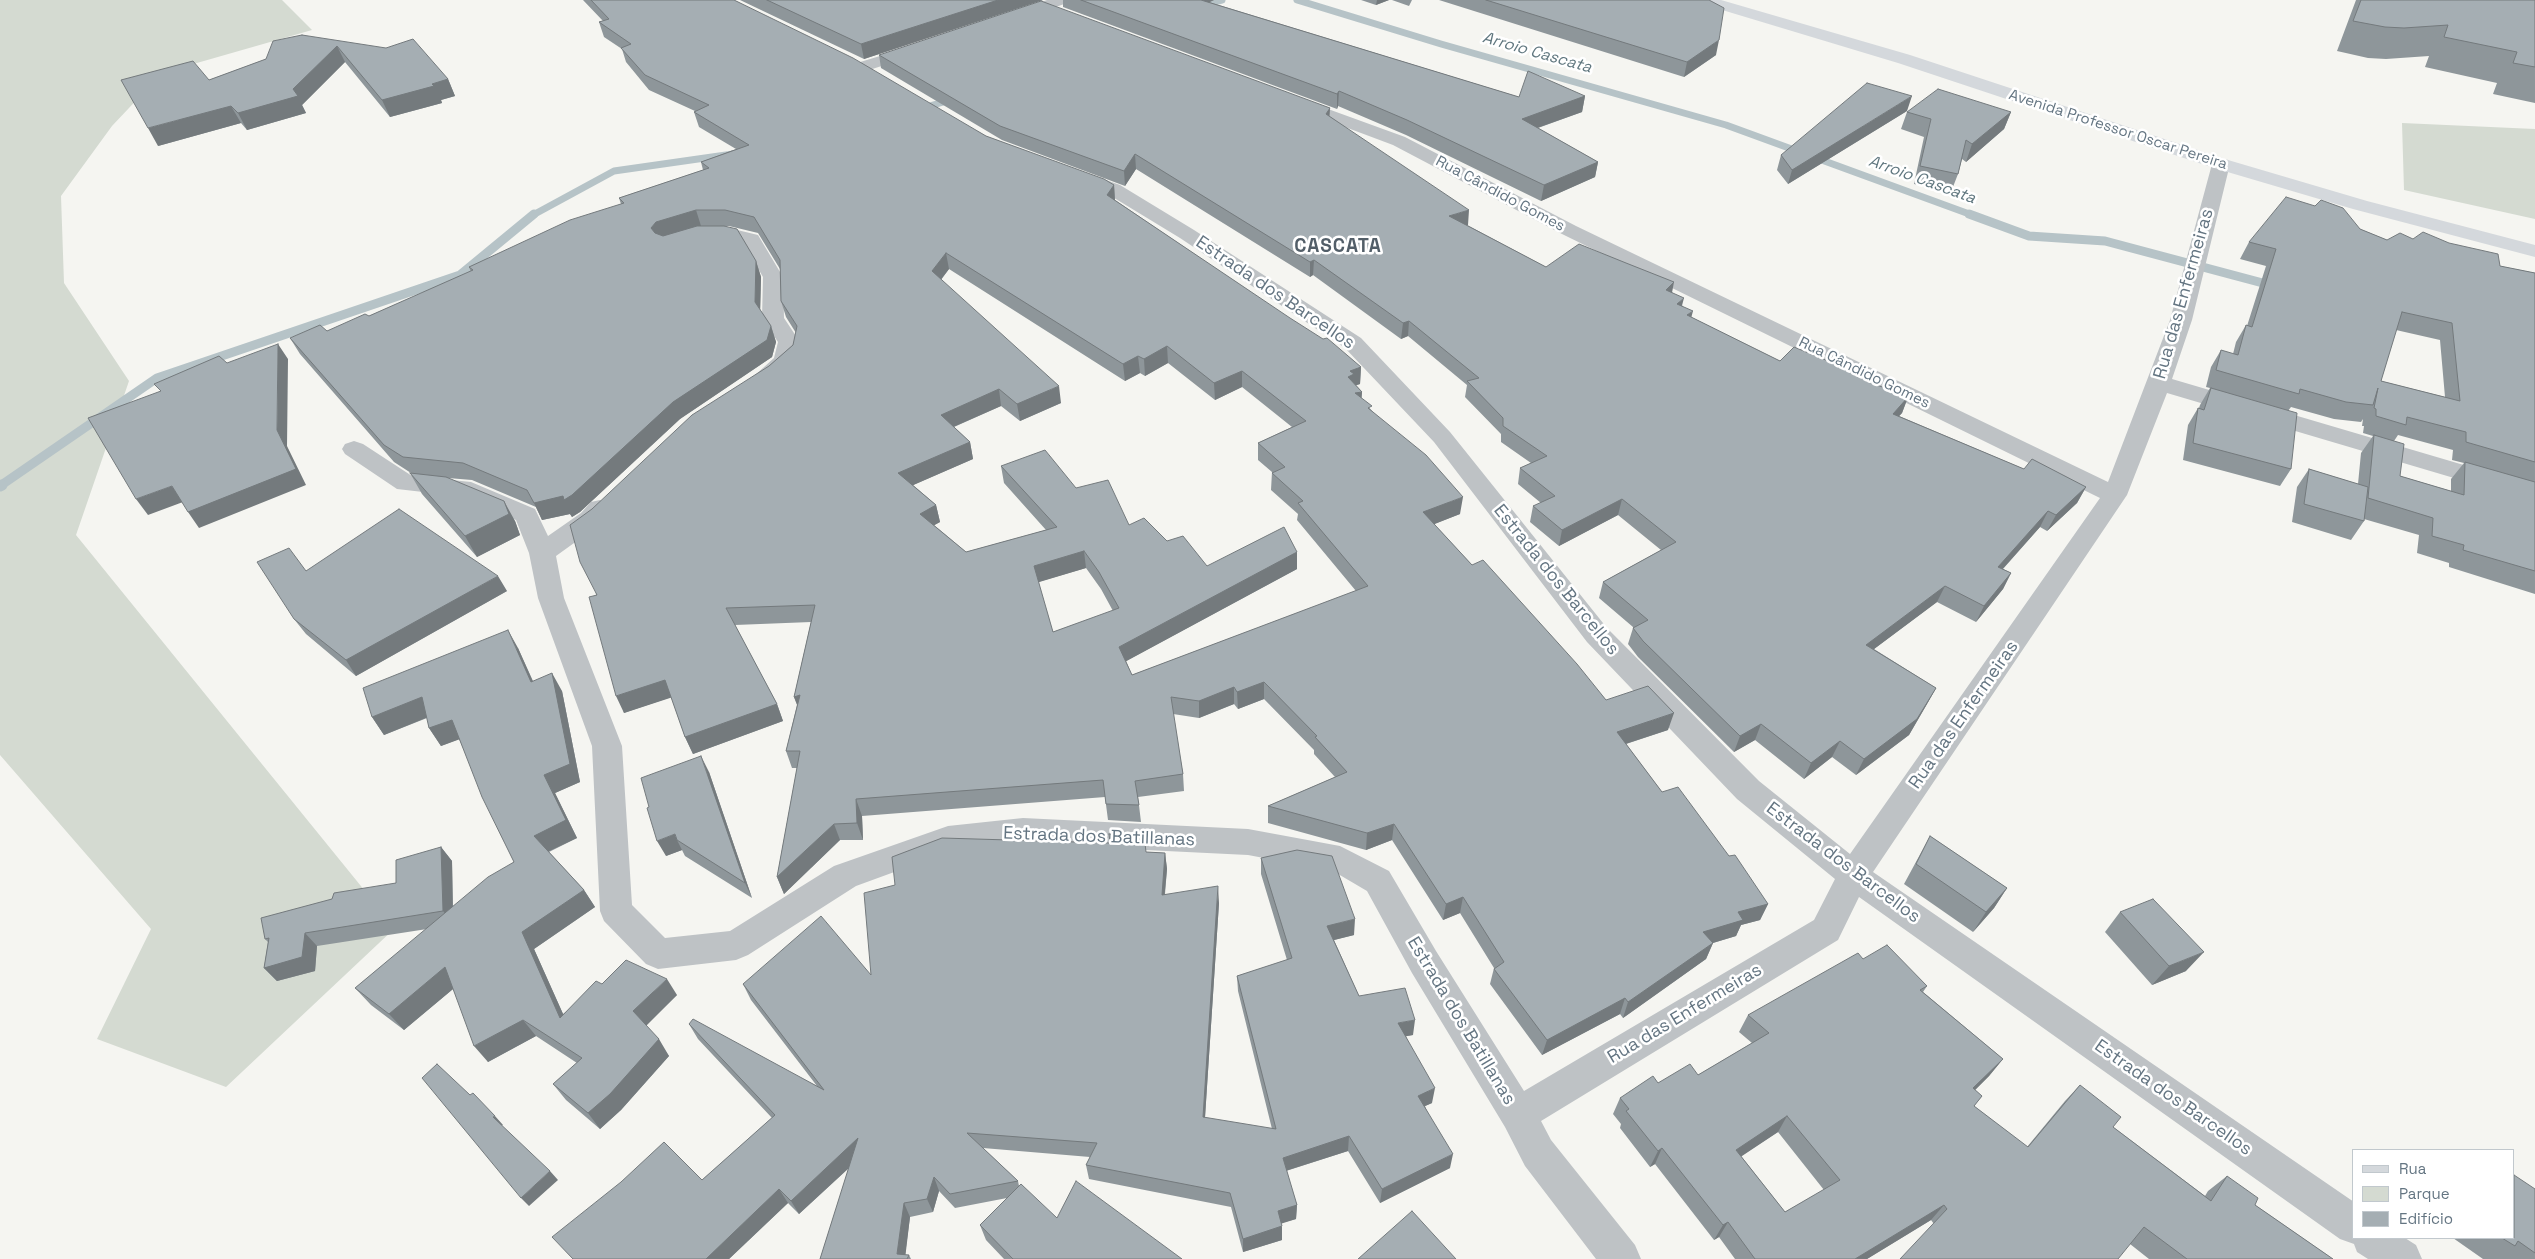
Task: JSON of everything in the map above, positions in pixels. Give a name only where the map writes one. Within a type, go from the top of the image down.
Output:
[{"type":"main road","name":"Avenida Professor Oscar Pereira","points":[[1704,0],[1904,60],[2221,164],[2360,205],[2535,251]]},
{"type":"street","points":[[1005,20],[1043,7],[1066,9]]},
{"type":"street","points":[[863,68],[929,45]]},
{"type":"street","points":[[837,55],[888,82]]},
{"type":"street","name":"Rua Cândido Gomes","points":[[1273,93],[1399,141],[1569,230],[2115,495]]},
{"type":"street","name":"Rua das Enfermeiras","points":[[1518,1115],[1826,930],[1854,875],[2104,514],[2115,495],[2159,383],[2180,320],[2221,164]]},
{"type":"street","name":"Estrada dos Barcellos","points":[[1058,169],[1113,189],[1187,234],[1353,343],[1442,437],[1597,635],[1748,790],[1854,875],[2352,1224]]},
{"type":"street","points":[[686,239],[702,234],[729,234],[751,239],[773,277],[773,318],[788,342],[785,361],[742,391]]},
{"type":"street","points":[[2159,383],[2535,494]]},
{"type":"street","name":"Estrada dos Batillanas","points":[[354,449],[406,483],[462,488],[526,515],[542,553],[551,598],[607,746],[616,911],[658,954],[736,945],[845,876],[948,839],[1023,831],[1238,842],[1340,859],[1378,881],[1424,962],[1518,1115],[1538,1153],[1621,1259]]},
{"type":"street","points":[[542,553],[590,519],[618,491]]},
{"type":"street","points":[[2372,1239],[2402,1259]]},
{"type":"green space","points":[[0,0],[282,0],[312,30],[162,73],[112,126],[61,196],[64,283],[129,381],[76,535],[395,928],[226,1087],[97,1039],[151,929],[0,755]]},
{"type":"green space","points":[[2402,123],[2535,129],[2535,219],[2404,190]]},
{"type":"building","points":[[591,0],[734,0],[853,58],[986,136],[1104,179],[1114,185],[1107,195],[1290,318],[1323,339],[1327,338],[1361,367],[1350,371],[1354,374],[1348,377],[1362,392],[1355,393],[1372,406],[1368,408],[1426,455],[1463,497],[1423,512],[1472,565],[1483,560],[1577,664],[1606,700],[1648,686],[1674,713],[1617,732],[1662,792],[1678,787],[1729,856],[1735,855],[1768,904],[1738,912],[1743,920],[1703,932],[1713,943],[1628,1002],[1625,998],[1547,1040],[1494,969],[1504,962],[1463,897],[1446,904],[1394,824],[1367,833],[1268,806],[1347,772],[1315,737],[1317,736],[1264,682],[1237,692],[1234,687],[1199,701],[1171,697],[1183,774],[1135,781],[1139,805],[1106,804],[1103,780],[856,799],[857,823],[834,824],[777,877],[800,751],[786,751],[800,695],[794,697],[815,605],[726,608],[777,704],[685,737],[665,680],[616,696],[589,597],[597,595],[580,562],[570,525],[592,509],[692,415],[769,366],[793,345],[797,326],[781,301],[780,260],[754,217],[725,210],[696,210],[656,222],[651,228],[655,233],[663,236],[697,226],[724,226],[737,229],[756,261],[755,302],[771,326],[767,340],[673,402],[572,495],[564,500],[563,496],[534,503],[527,490],[463,463],[403,457],[384,445],[290,338],[320,325],[327,331],[365,314],[369,316],[473,270],[469,267],[570,220],[624,203],[619,198],[709,168],[701,162],[749,145],[694,112],[709,105],[645,75],[621,48],[631,44],[599,22],[609,19]],"holes":[[[946,253],[1123,364],[1138,356],[1144,359],[1167,346],[1214,383],[1242,371],[1306,421],[1258,443],[1285,467],[1272,473],[1303,501],[1298,503],[1368,586],[1132,675],[1119,647],[1297,552],[1284,527],[1207,566],[1183,536],[1167,541],[1144,518],[1129,525],[1108,480],[1076,488],[1045,450],[1001,466],[1057,527],[966,552],[920,514],[936,505],[898,473],[970,442],[941,415],[999,389],[1017,404],[1059,386],[932,271]],[[1084,551],[1099,572],[1119,608],[1053,632],[1034,566]]]},
{"type":"building","points":[[767,0],[998,0],[861,44]]},
{"type":"building","points":[[1081,0],[1201,0],[1519,97],[1528,71],[1585,96],[1522,119],[1598,162],[1544,185],[1407,120],[1339,91],[1337,94]]},
{"type":"building","points":[[1486,0],[1709,0],[1724,8],[1719,40],[1687,62]]},
{"type":"building","points":[[2361,0],[2535,0],[2535,67],[2513,63],[2517,52],[2444,37],[2448,25],[2404,28],[2385,27],[2353,21]]},
{"type":"building","points":[[1041,1],[1330,108],[1326,114],[1469,210],[1449,216],[1546,267],[1579,244],[1674,282],[1666,290],[1684,298],[1677,304],[1693,311],[1687,315],[1780,361],[1794,347],[1867,377],[1865,379],[1908,397],[1893,414],[2024,469],[2032,459],[2086,487],[2056,515],[2048,511],[1998,567],[2011,573],[1984,606],[1945,586],[1866,645],[1936,688],[1917,719],[1864,759],[1840,741],[1811,763],[1761,724],[1740,736],[1643,641],[1633,628],[1648,620],[1603,582],[1676,542],[1622,499],[1562,530],[1533,506],[1555,496],[1520,468],[1547,456],[1503,426],[1503,418],[1467,381],[1479,378],[1409,321],[1403,323],[1314,260],[1310,262],[1135,154],[1124,171],[1000,126],[879,55]]},
{"type":"building","points":[[302,35],[386,48],[413,39],[448,79],[432,84],[434,86],[382,100],[337,46],[293,89],[298,96],[238,113],[231,106],[148,128],[121,80],[193,61],[209,80],[266,59],[273,41]]},
{"type":"building","points":[[1867,83],[1912,96],[1792,170],[1781,155]]},
{"type":"building","points":[[1938,89],[2011,112],[1972,144],[1966,140],[1958,174],[1920,166],[1931,119],[1907,112]]},
{"type":"building","points":[[2286,197],[2315,206],[2321,200],[2343,208],[2360,229],[2387,240],[2400,233],[2413,239],[2423,232],[2449,243],[2498,254],[2500,266],[2535,273],[2535,462],[2466,442],[2466,432],[2407,417],[2406,425],[2376,416],[2376,409],[2374,408],[2378,388],[2373,405],[2346,402],[2300,389],[2299,394],[2216,370],[2221,350],[2238,355],[2246,325],[2252,327],[2276,249],[2249,242]],"holes":[[[2402,312],[2452,323],[2460,401],[2381,381]]]},
{"type":"building","points":[[278,344],[277,430],[296,469],[188,512],[172,486],[136,499],[88,418],[161,391],[154,384],[219,356],[227,363]]},
{"type":"building","points":[[2211,388],[2297,413],[2291,469],[2193,443],[2198,408],[2204,410]]},
{"type":"building","points":[[2374,435],[2404,444],[2400,476],[2464,495],[2465,462],[2535,482],[2535,571],[2463,550],[2464,545],[2432,536],[2433,518],[2368,498]]},
{"type":"building","points":[[2309,469],[2368,487],[2364,521],[2304,504]]},
{"type":"building","points":[[410,473],[446,477],[504,501],[509,514],[465,536]]},
{"type":"building","points":[[399,509],[498,576],[346,660],[294,619],[257,562],[289,548],[306,571]]},
{"type":"building","points":[[508,630],[531,682],[552,673],[570,764],[544,775],[566,820],[534,836],[584,890],[522,932],[560,1018],[596,981],[602,984],[626,960],[667,979],[633,1011],[659,1039],[610,1094],[588,1113],[553,1084],[582,1058],[523,1020],[474,1046],[445,967],[389,1014],[355,988],[488,877],[514,862],[482,797],[452,720],[429,728],[422,697],[372,717],[363,688]]},
{"type":"building","points":[[701,756],[745,883],[677,840],[675,834],[657,841],[647,808],[649,807],[641,778]]},
{"type":"building","points":[[1109,834],[1144,835],[1146,852],[1165,853],[1162,895],[1218,886],[1203,1117],[1276,1129],[1237,976],[1292,958],[1261,858],[1297,850],[1332,856],[1355,919],[1327,926],[1359,996],[1405,988],[1415,1020],[1398,1023],[1435,1088],[1418,1096],[1453,1154],[1382,1189],[1349,1136],[1283,1158],[1297,1205],[1278,1211],[1282,1226],[1243,1239],[1230,1193],[1086,1165],[1097,1143],[967,1133],[1018,1181],[950,1194],[934,1177],[927,1199],[904,1203],[897,1254],[909,1255],[907,1259],[820,1259],[858,1138],[791,1201],[779,1189],[706,1259],[573,1259],[552,1237],[621,1182],[664,1142],[702,1180],[775,1115],[689,1024],[693,1019],[824,1090],[743,984],[821,916],[871,975],[864,893],[895,885],[892,857],[942,838],[1110,843]]},
{"type":"building","points":[[1930,836],[2007,888],[1986,912],[1916,864]]},
{"type":"building","points":[[441,847],[443,911],[305,933],[302,957],[264,968],[269,938],[265,939],[261,918],[332,899],[334,893],[396,883],[396,860]]},
{"type":"building","points":[[2153,899],[2204,952],[2169,966],[2120,912]]},
{"type":"building","points":[[1887,945],[1927,986],[1920,990],[2003,1059],[1973,1088],[1982,1096],[1974,1106],[2028,1147],[2080,1085],[2121,1117],[2113,1127],[2211,1201],[2227,1176],[2258,1198],[2255,1205],[2333,1259],[2187,1259],[2144,1227],[2118,1259],[1900,1259],[1947,1209],[1944,1205],[1855,1259],[1755,1259],[1728,1222],[1723,1225],[1662,1148],[1658,1151],[1626,1111],[1629,1109],[1620,1098],[1653,1076],[1658,1083],[1690,1064],[1698,1075],[1769,1033],[1748,1015],[1858,953],[1863,959]],"holes":[[[1787,1116],[1840,1180],[1785,1212],[1736,1150]]]},
{"type":"building","points":[[437,1064],[470,1095],[473,1093],[495,1116],[493,1117],[550,1171],[521,1198],[422,1078]]},
{"type":"building","points":[[2515,1176],[2535,1189],[2535,1253],[2518,1241],[2515,1246],[2504,1239],[2515,1239]]},
{"type":"building","points":[[1076,1181],[1182,1259],[1013,1259],[980,1225],[1021,1184],[1057,1218]]},
{"type":"building","points":[[1412,1211],[1456,1259],[1358,1259]]},
{"type":"waterway","points":[[1197,6],[1222,0]]},
{"type":"waterway","name":"Arroio Cascata","points":[[1297,0],[1441,44],[1726,125],[1972,215]]},
{"type":"waterway","points":[[919,109],[954,99]]},
{"type":"waterway","points":[[533,215],[614,171],[733,154]]},
{"type":"waterway","points":[[2,485],[0,486],[157,378],[460,275],[534,214]]},
{"type":"waterway","name":"Arroio Cascata","points":[[1969,214],[2029,236],[2105,241],[2274,286]]},
{"type":"district","name":"CASCATA","points":[[1338,247]]}]
